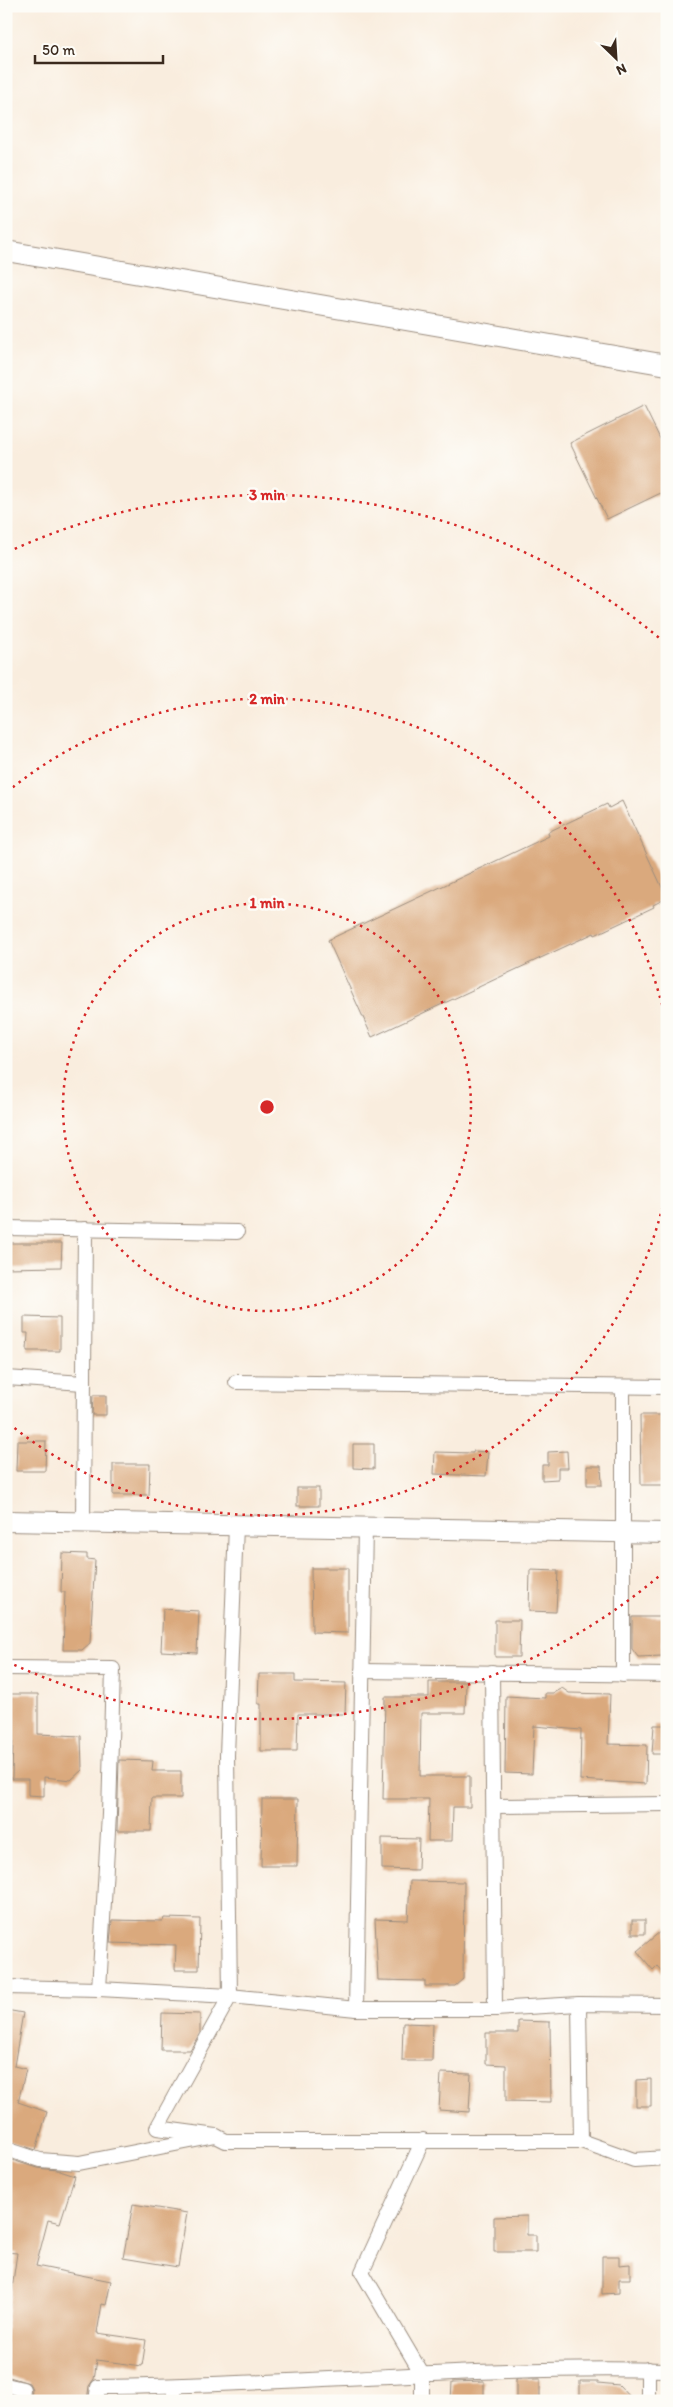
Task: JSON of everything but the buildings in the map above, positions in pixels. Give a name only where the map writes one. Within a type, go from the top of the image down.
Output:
[{"type":"street","points":[[6,251],[667,365]]},
{"type":"street","points":[[6,1228],[237,1232]]},
{"type":"street","points":[[83,1523],[84,1229]]},
{"type":"street","points":[[6,1378],[84,1383]]},
{"type":"street","points":[[236,1382],[667,1387]]},
{"type":"street","points":[[623,1386],[624,1674]]},
{"type":"street","points":[[6,1521],[667,1532]]},
{"type":"street","points":[[236,1526],[227,1755],[230,1996],[157,2128],[216,2136],[226,2141],[581,2141],[634,2160],[667,2158]]},
{"type":"street","points":[[356,2009],[365,1528]]},
{"type":"street","points":[[6,1668],[113,1669],[109,1814],[99,1989]]},
{"type":"street","points":[[362,1671],[667,1675]]},
{"type":"street","points":[[492,1672],[495,2009]]},
{"type":"street","points":[[494,1806],[667,1804]]},
{"type":"street","points":[[6,1987],[99,1989],[230,1996],[356,2009],[495,2009],[579,2004],[667,2005]]},
{"type":"street","points":[[579,2004],[581,2141]]},
{"type":"street","points":[[6,2149],[40,2160],[79,2164],[216,2136]]},
{"type":"street","points":[[422,2401],[422,2374],[362,2272],[423,2140]]},
{"type":"street","points":[[648,2369],[648,2401]]},
{"type":"street","points":[[96,2401],[98,2387],[174,2386],[422,2374],[667,2370]]},
{"type":"street","points":[[6,2385],[23,2389],[22,2401]]},
{"type":"street","points":[[174,2386],[174,2401]]}]
